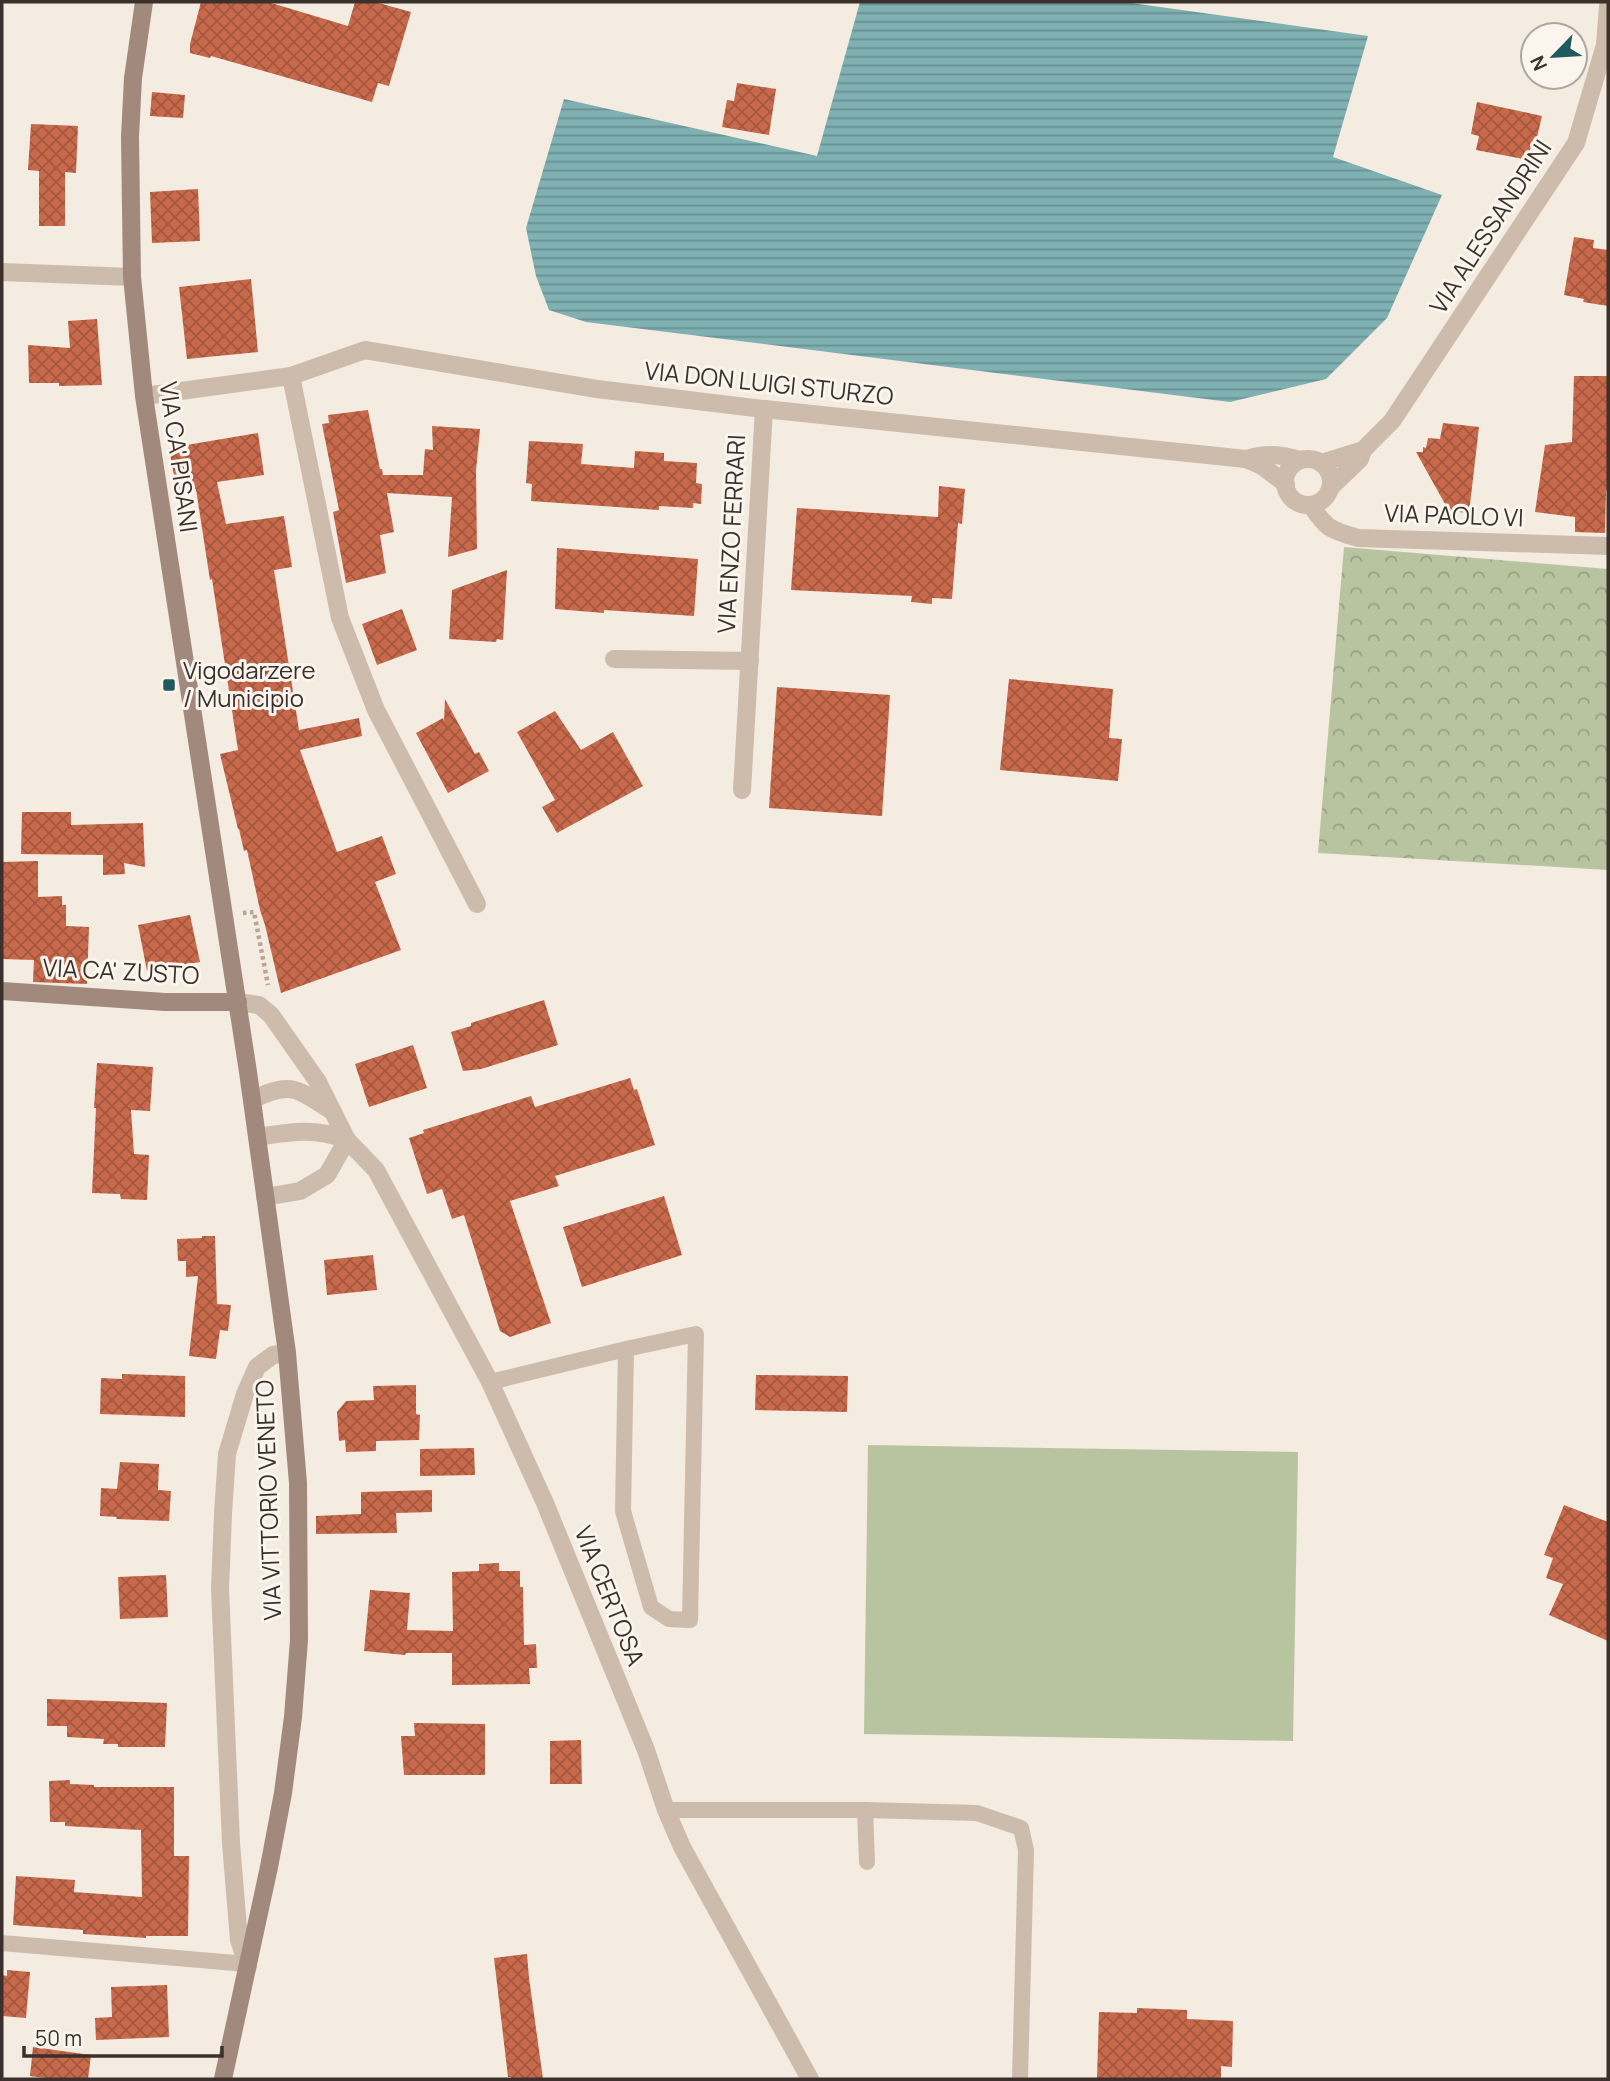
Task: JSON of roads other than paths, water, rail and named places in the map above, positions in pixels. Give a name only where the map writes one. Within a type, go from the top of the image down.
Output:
[{"type":"main road","name":"VIA CA' PISANI","points":[[145,2],[133,78],[130,137],[132,277],[144,396],[225,915]]},
{"type":"main road","name":"VIA VITTORIO VENETO","points":[[223,2079],[283,1793],[299,1640],[298,1483],[287,1353],[225,915]]},
{"type":"main road","name":"VIA CA' ZUSTO","points":[[2,991],[165,1002],[238,1002]]},
{"type":"street","name":"VIA ALESSANDRINI","points":[[1331,487],[1360,459],[1363,450],[1392,421],[1576,143],[1607,46],[1608,6]]},
{"type":"street","points":[[2,272],[132,277]]},
{"type":"street","name":"VIA DON LUIGI STURZO","points":[[144,396],[292,376],[365,350],[597,389],[1246,459],[1262,466],[1286,484]]},
{"type":"street","points":[[292,376],[340,618],[376,710],[477,904]]},
{"type":"street","name":"VIA ENZO FERRARI","points":[[742,790],[764,409]]},
{"type":"street","name":"VIA ALESSANDRINI","points":[[1321,463],[1363,450]]},
{"type":"street","name":"VIA DON LUIGI STURZO","points":[[1246,459],[1262,454],[1282,454],[1300,460]]},
{"type":"street","points":[[1315,459],[1321,463],[1329,473],[1331,487],[1324,499],[1311,505],[1297,502],[1291,497],[1286,484],[1289,470],[1300,460],[1315,459]]},
{"type":"street","name":"VIA PAOLO VI","points":[[1311,505],[1320,519],[1333,531],[1358,538],[1608,546]]},
{"type":"street","name":"VIA ENZO FERRARI","points":[[614,659],[750,662]]},
{"type":"street","name":"VIA CERTOSA","points":[[238,1002],[259,1005],[271,1015],[318,1082],[347,1140],[376,1170],[490,1382],[550,1515],[646,1750],[666,1810],[682,1846],[810,2079]]},
{"type":"street","points":[[252,1100],[284,1088],[298,1090],[332,1111]]},
{"type":"street","points":[[257,1137],[298,1131],[330,1133],[347,1140],[327,1175],[300,1191],[265,1197]]},
{"type":"street","points":[[248,1966],[239,1940],[232,1854],[220,1589],[224,1490],[227,1454],[245,1394],[257,1367],[273,1355],[287,1353]]},
{"type":"lane","points":[[490,1382],[626,1349],[696,1334],[690,1620],[669,1619],[650,1607],[623,1511],[626,1349]]},
{"type":"lane","points":[[666,1810],[977,1813],[1021,1828],[1026,1850],[1020,2079]]},
{"type":"lane","points":[[865,1810],[866,1862]]},
{"type":"lane","points":[[2,1943],[248,1966]]},
{"type":"water","points":[[860,2],[1124,2],[1368,36],[1333,157],[1442,195],[1387,318],[1326,379],[1230,402],[586,322],[549,310],[536,276],[526,228],[564,99],[817,156]]},
{"type":"place","name":"Vigodarzere / Municipio","points":[[169,685]]}]
